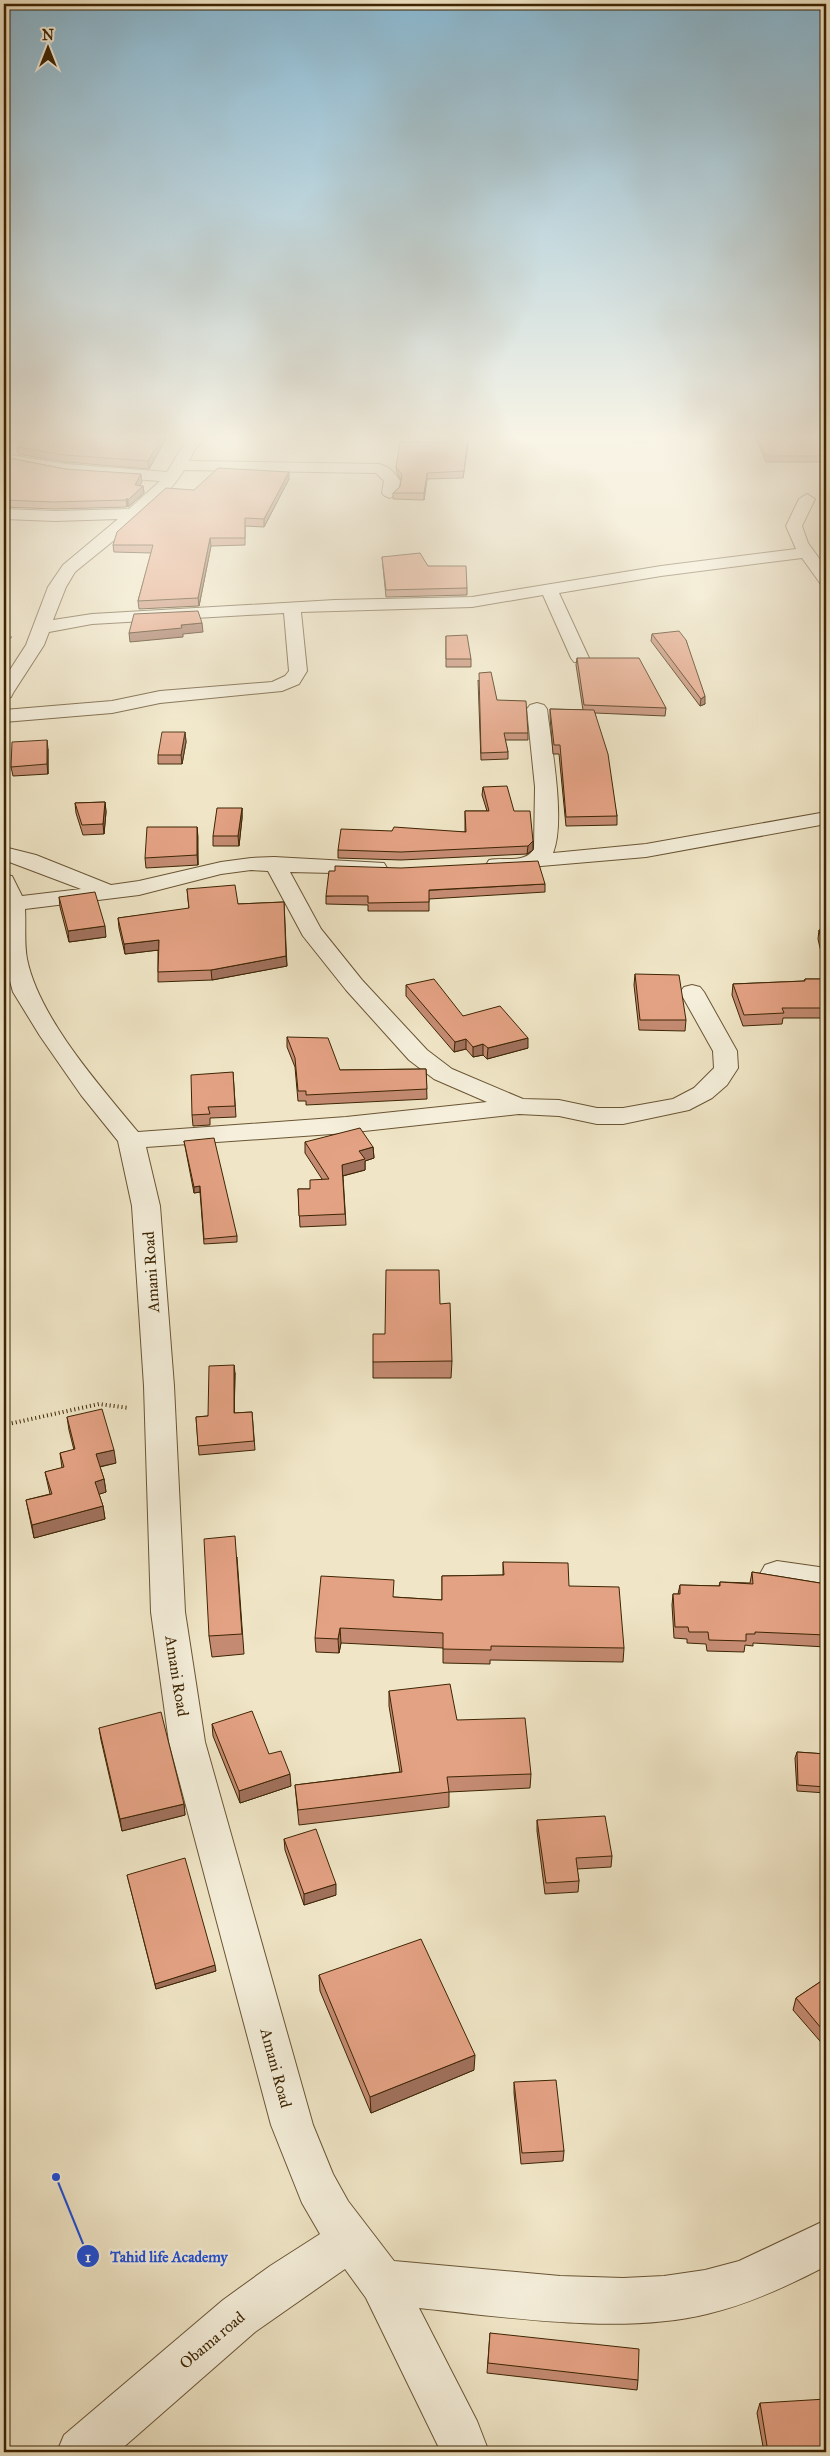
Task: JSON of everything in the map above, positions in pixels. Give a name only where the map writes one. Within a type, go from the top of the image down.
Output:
[{"type":"street","points":[[4,693],[35,645],[57,587],[69,569],[90,552]]},
{"type":"street","points":[[41,629],[85,619],[292,608],[458,603],[550,591],[662,571],[807,552],[826,579]]},
{"type":"street","points":[[550,591],[580,658]]},
{"type":"street","points":[[4,716],[112,707],[160,697],[244,690],[286,684],[292,680],[298,671],[292,608]]},
{"type":"street","points":[[536,860],[546,850],[546,808],[537,709]]},
{"type":"street","points":[[479,866],[521,864],[536,860],[582,860],[626,855],[826,818]]},
{"type":"street","points":[[4,853],[28,860],[110,892]]},
{"type":"street","points":[[274,863],[311,931],[354,985],[418,1055],[443,1074],[520,1106]]},
{"type":"street","points":[[9,892],[110,892],[160,884],[234,866],[274,863],[392,868]]},
{"type":"street","name":"Amani Road","points":[[9,892],[15,958],[25,992],[85,1082],[131,1140],[146,1206],[159,1412],[168,1612],[188,1742],[218,1861],[292,2125],[317,2188],[382,2282],[456,2429],[465,2452]]},
{"type":"street","points":[[131,1140],[346,1125],[520,1106],[559,1108],[598,1116],[623,1116],[680,1105],[703,1093],[718,1080],[726,1068],[725,1051],[692,992]]},
{"type":"street","points":[[777,1574],[826,1581]]},
{"type":"street","name":"Obama road","points":[[81,2452],[107,2432],[225,2327],[289,2278],[352,2240]]},
{"type":"street","points":[[382,2282],[524,2296],[633,2302],[691,2296],[724,2288],[756,2277],[826,2242]]},
{"type":"path","points":[[4,1425],[99,1404],[159,1412]]},
{"type":"building","points":[[151,552],[207,552],[198,598],[138,601]]},
{"type":"building","points":[[420,553],[428,566],[466,566],[467,588],[386,590],[382,557]]},
{"type":"building","points":[[198,611],[202,623],[181,625],[182,628],[129,633],[134,614]]},
{"type":"building","points":[[679,631],[686,640],[705,696],[701,699],[652,634]]},
{"type":"building","points":[[467,635],[471,659],[446,659],[446,636]]},
{"type":"building","points":[[577,658],[639,658],[666,708],[584,705]]},
{"type":"building","points":[[491,672],[497,700],[526,701],[528,733],[504,733],[508,752],[481,753],[479,673]]},
{"type":"building","points":[[550,709],[594,710],[608,754],[617,816],[566,817],[560,745],[554,745]]},
{"type":"building","points":[[162,732],[185,732],[181,755],[158,755]]},
{"type":"building","points":[[47,740],[47,764],[11,767],[12,742]]},
{"type":"building","points":[[507,786],[514,811],[530,811],[533,841],[528,846],[401,852],[338,850],[341,829],[392,831],[394,827],[466,832],[465,811],[489,811],[483,787]]},
{"type":"building","points":[[105,802],[103,824],[82,825],[75,803]]},
{"type":"building","points":[[217,808],[242,808],[238,836],[213,836]]},
{"type":"building","points":[[147,827],[197,827],[197,855],[145,858]]},
{"type":"building","points":[[538,861],[545,884],[429,890],[429,902],[368,903],[368,896],[326,896],[329,871],[335,871],[335,866],[401,868]]},
{"type":"building","points":[[235,885],[238,904],[284,902],[286,956],[211,970],[158,972],[159,940],[124,944],[118,918],[189,908],[187,889]]},
{"type":"building","points":[[95,892],[105,926],[68,931],[59,897]]},
{"type":"building","points":[[819,930],[826,930],[826,959]]},
{"type":"building","points":[[635,974],[679,975],[686,1020],[640,1020]]},
{"type":"building","points":[[434,979],[463,1016],[500,1006],[528,1038],[488,1048],[483,1044],[473,1047],[466,1039],[455,1042],[406,985]]},
{"type":"building","points":[[805,979],[826,979],[826,1008],[782,1008],[784,1013],[744,1015],[733,984],[805,981]]},
{"type":"building","points":[[287,1037],[328,1038],[340,1070],[426,1069],[427,1089],[306,1095],[306,1091],[298,1091],[295,1058]]},
{"type":"building","points":[[233,1072],[235,1106],[208,1107],[210,1114],[192,1115],[191,1075]]},
{"type":"building","points":[[360,1128],[373,1147],[359,1151],[365,1159],[342,1165],[345,1214],[299,1216],[298,1189],[310,1189],[310,1180],[329,1179],[305,1142]]},
{"type":"building","points":[[214,1138],[237,1236],[204,1239],[200,1186],[194,1187],[184,1141]]},
{"type":"building","points":[[386,1270],[439,1270],[440,1304],[450,1303],[452,1361],[373,1362],[373,1334],[385,1334]]},
{"type":"building","points":[[234,1365],[234,1413],[252,1412],[254,1441],[198,1446],[196,1417],[208,1416],[209,1366]]},
{"type":"building","points":[[102,1409],[114,1450],[96,1454],[104,1479],[95,1482],[103,1506],[32,1525],[26,1500],[52,1494],[45,1472],[64,1467],[60,1453],[75,1449],[67,1417]]},
{"type":"building","points":[[235,1536],[242,1634],[209,1636],[204,1539]]},
{"type":"building","points":[[503,1562],[568,1563],[569,1586],[619,1587],[624,1648],[491,1646],[491,1650],[443,1649],[443,1633],[340,1628],[338,1639],[315,1638],[321,1576],[394,1580],[393,1597],[442,1600],[442,1576],[504,1575]]},
{"type":"building","points":[[752,1572],[826,1584],[826,1635],[755,1632],[755,1634],[746,1634],[746,1641],[709,1640],[708,1632],[689,1632],[688,1627],[675,1627],[673,1594],[680,1594],[680,1585],[720,1586],[720,1582],[753,1584]]},
{"type":"building","points":[[450,1684],[457,1720],[525,1718],[531,1774],[447,1777],[449,1792],[298,1810],[295,1785],[402,1772],[389,1691]]},
{"type":"building","points":[[252,1711],[269,1754],[281,1751],[290,1774],[239,1791],[212,1724]]},
{"type":"building","points":[[161,1712],[184,1804],[120,1819],[99,1728]]},
{"type":"building","points":[[797,1752],[826,1754],[826,1787],[798,1785]]},
{"type":"building","points":[[605,1816],[612,1856],[576,1858],[579,1881],[546,1883],[537,1820]]},
{"type":"building","points":[[316,1829],[336,1884],[304,1894],[284,1839]]},
{"type":"building","points":[[185,1858],[215,1965],[155,1984],[127,1875]]},
{"type":"building","points":[[421,1939],[475,2055],[370,2097],[319,1975]]},
{"type":"building","points":[[826,1978],[826,2034],[796,1998]]},
{"type":"building","points":[[556,2080],[564,2151],[522,2153],[514,2082]]},
{"type":"building","points":[[490,2333],[639,2349],[638,2380],[488,2363]]},
{"type":"building","points":[[826,2399],[826,2452],[768,2452],[760,2403]]},
{"type":"place","name":"Tahid life Academy","points":[[56,2177]]}]
